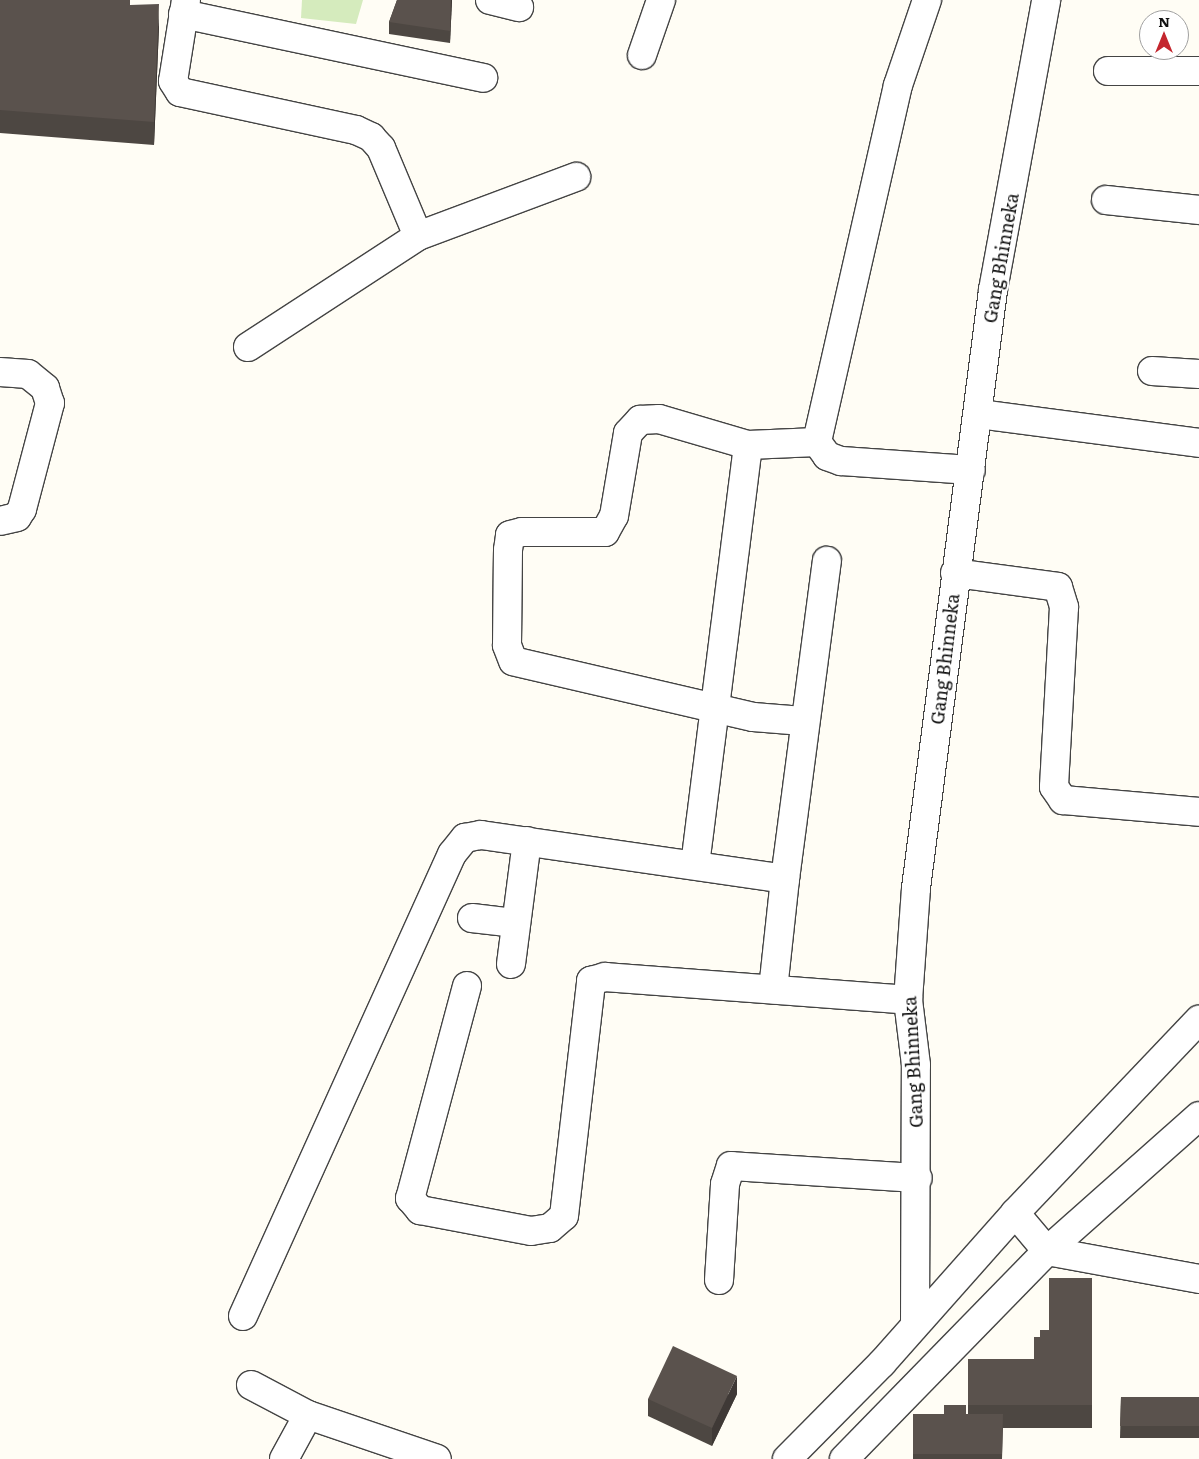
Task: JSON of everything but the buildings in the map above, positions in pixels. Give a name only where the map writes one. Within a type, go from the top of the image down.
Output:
[{"type":"street","points":[[490,0],[519,7]]},
{"type":"street","points":[[642,56],[661,0]]},
{"type":"street","points":[[927,0],[898,85],[817,442],[827,456],[841,461],[971,470]]},
{"type":"street","name":"Gang Bhinneka","points":[[915,1324],[918,1178],[916,1065],[908,1000],[916,888],[955,573],[979,414],[993,290],[1046,0]]},
{"type":"street","points":[[418,236],[382,148],[371,137],[356,130],[180,92],[173,81],[184,7],[483,78]]},
{"type":"street","points":[[1108,71],[1199,71]]},
{"type":"street","points":[[248,347],[418,236],[576,177]]},
{"type":"street","points":[[1106,200],[1199,210]]},
{"type":"street","points":[[1152,371],[1199,374]]},
{"type":"street","points":[[0,372],[28,374],[45,388],[50,403],[22,509],[17,518],[0,521]]},
{"type":"street","points":[[979,414],[1199,443]]},
{"type":"street","points":[[803,721],[713,708],[513,661],[507,645],[508,550],[510,535],[522,532],[604,532],[614,516],[628,433],[640,420],[659,420],[748,445],[817,442]]},
{"type":"street","points":[[695,865],[713,708],[748,445]]},
{"type":"street","points":[[773,989],[803,721],[827,560]]},
{"type":"street","points":[[955,573],[1058,587],[1064,607],[1054,787],[1063,800],[1199,812]]},
{"type":"street","points":[[243,1316],[452,854],[465,838],[481,835],[527,841],[590,854],[695,865],[785,879]]},
{"type":"street","points":[[511,964],[514,923],[527,841]]},
{"type":"street","points":[[472,918],[514,923]]},
{"type":"street","points":[[467,986],[410,1198],[420,1210],[531,1231],[550,1228],[564,1216],[591,981],[605,976],[908,1000]]},
{"type":"street","points":[[787,1459],[915,1324],[1014,1214],[1199,1020]]},
{"type":"street","points":[[845,1458],[1047,1251],[1199,1116]]},
{"type":"street","points":[[719,1280],[725,1184],[731,1166],[918,1178]]},
{"type":"street","points":[[1014,1214],[1047,1251],[1199,1280]]},
{"type":"street","points":[[251,1385],[308,1416],[421,1457]]},
{"type":"street","points":[[284,1459],[308,1416]]},
{"type":"green space","points":[[302,0],[363,0],[356,24],[301,18]]}]
